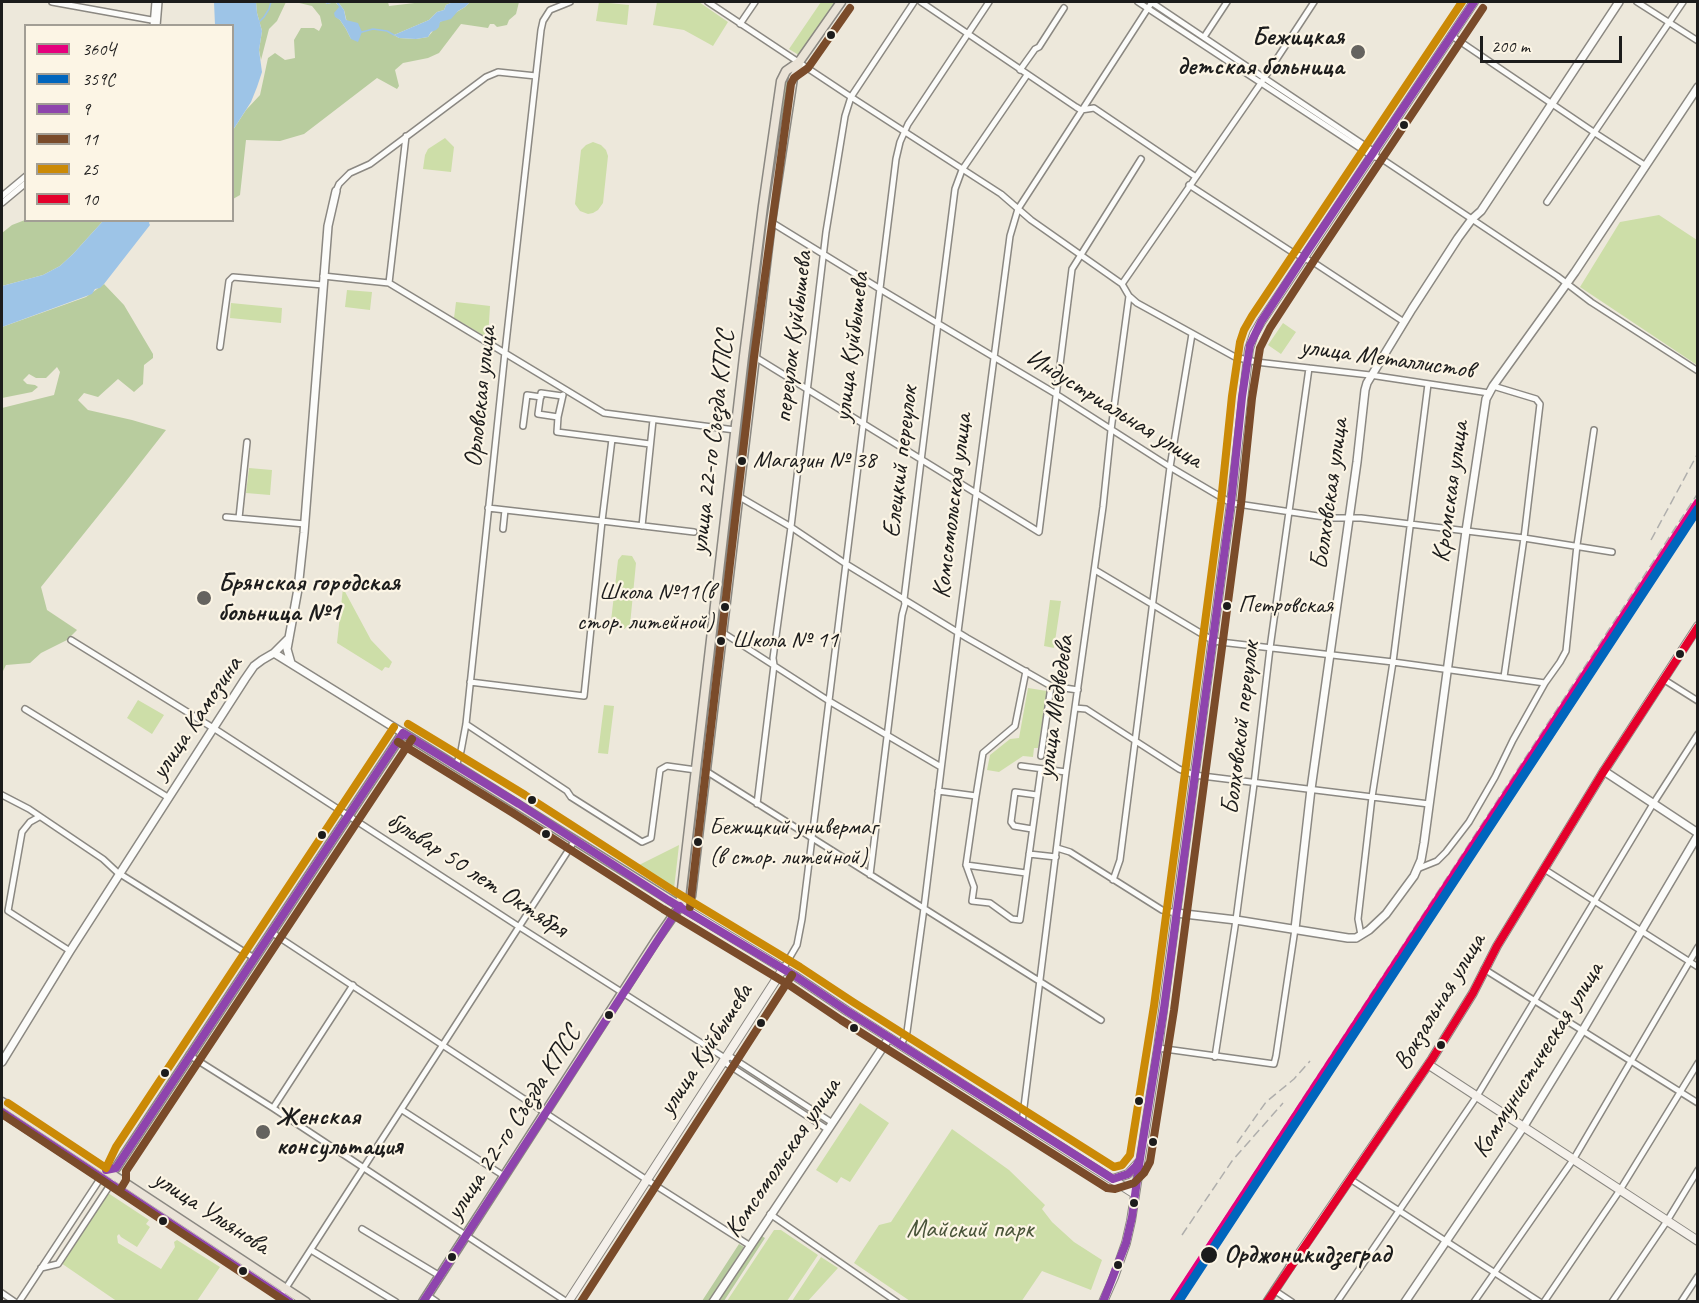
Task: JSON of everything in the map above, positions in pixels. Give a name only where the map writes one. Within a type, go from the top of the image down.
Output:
[{"type":"main road","name":"улица 22-го Съезда КПСС","points":[[680,906],[761,218],[782,81],[786,71],[799,62],[841,2]]},
{"type":"main road","points":[[1103,1302],[1126,1243],[1158,1048],[1231,503],[1247,360],[1254,334],[1474,2]]},
{"type":"main road","name":"улица 22-го Съезда КПСС","points":[[425,1298],[680,906],[691,896],[771,222],[793,78],[798,70],[799,62]]},
{"type":"main road","points":[[744,356],[755,357]]},
{"type":"main road","name":"Вокзальная улица","points":[[1290,1267],[1429,1065],[1473,993],[1484,969],[1604,771],[1698,626]]},
{"type":"main road","points":[[114,1176],[189,1055],[403,733],[783,969],[1135,1194]]},
{"type":"main road","points":[[696,770],[706,771]]},
{"type":"main road","name":"улица Куйбышева","points":[[568,1302],[783,969]]},
{"type":"main road","points":[[1429,1065],[1698,1241]]},
{"type":"main road","name":"улица Ульянова","points":[[2,1102],[104,1174]]},
{"type":"main road","name":"улица Ульянова","points":[[2,1113],[104,1174],[114,1176],[284,1292],[306,1302]]},
{"type":"main road","points":[[1113,1179],[1128,1174],[1140,1159]]},
{"type":"main road","name":"улица Ульянова","points":[[284,1292],[291,1302]]},
{"type":"street","points":[[52,2],[155,23],[157,2]]},
{"type":"street","name":"Орловская улица","points":[[456,766],[466,724],[541,30],[543,21],[550,10],[570,2]]},
{"type":"street","name":"улица Металлистов","points":[[708,2],[1001,194],[1031,220],[1122,284],[1128,296],[1140,306],[1234,357],[1489,393]]},
{"type":"street","points":[[740,24],[755,2]]},
{"type":"street","name":"переулок Куйбышева","points":[[757,804],[773,658],[824,255],[845,116],[851,97],[914,2]]},
{"type":"street","points":[[921,2],[1081,110],[1094,108],[1196,177]]},
{"type":"street","name":"улица Куйбышева","points":[[783,969],[797,945],[812,839],[896,159],[904,132],[989,2]]},
{"type":"street","points":[[1138,2],[1373,153]]},
{"type":"street","points":[[1152,2],[1265,77],[1591,302],[1698,371]]},
{"type":"street","name":"Комсомольская улица","points":[[901,1045],[907,1032],[924,909],[1010,236],[1018,209],[1152,2]]},
{"type":"street","points":[[1204,37],[1227,2]]},
{"type":"street","points":[[1122,284],[1314,2]]},
{"type":"street","name":"Болховская улица","points":[[1215,1057],[1274,1064],[1276,1056],[1365,390],[1370,375],[1458,238],[1481,211],[1619,2]]},
{"type":"street","points":[[1636,2],[1698,41]]},
{"type":"street","points":[[1547,202],[1683,2]]},
{"type":"street","points":[[1020,70],[1039,47],[1064,8]]},
{"type":"street","points":[[1452,36],[1595,134],[1646,166]]},
{"type":"street","points":[[291,663],[287,649],[298,589],[322,285],[328,226],[336,191],[345,177],[370,164],[486,77],[498,72],[536,76]]},
{"type":"street","name":"Елецкий переулок","points":[[870,875],[957,181],[962,170],[1028,75]]},
{"type":"street","name":"Кромская улица","points":[[1294,929],[1353,938],[1361,935],[1386,914],[1417,869],[1425,843],[1466,531],[1484,407],[1489,393],[1566,284],[1698,87]]},
{"type":"street","points":[[389,283],[406,136]]},
{"type":"street","points":[[755,357],[1039,532],[1072,269],[1141,159]]},
{"type":"street","points":[[2,196],[24,178]]},
{"type":"street","points":[[2,203],[24,185]]},
{"type":"street","points":[[1190,185],[1404,322]]},
{"type":"street","name":"Индустриальная улица","points":[[771,222],[1231,503],[1338,519],[1361,518],[1524,538],[1612,552]]},
{"type":"street","points":[[220,347],[229,281],[233,276],[322,285]]},
{"type":"street","points":[[323,276],[389,283],[604,413],[735,430]]},
{"type":"street","name":"улица Медведева","points":[[1022,1123],[1066,772],[1095,570],[1128,296]]},
{"type":"street","points":[[1113,880],[1120,860],[1170,467],[1192,334]]},
{"type":"street","name":"Болховской переулок","points":[[1215,1057],[1236,920],[1270,648],[1309,368]]},
{"type":"street","points":[[1361,935],[1358,919],[1372,797],[1393,662],[1428,384]]},
{"type":"street","points":[[1493,386],[1536,399],[1540,404],[1504,677]]},
{"type":"street","points":[[566,390],[562,396],[557,432],[650,444]]},
{"type":"street","points":[[558,417],[538,414],[541,397],[542,393],[562,396]]},
{"type":"street","points":[[523,426],[527,395],[541,397]]},
{"type":"street","points":[[642,526],[653,420]]},
{"type":"street","points":[[1417,869],[1437,861],[1469,822],[1545,683],[1566,651],[1577,545],[1594,430]]},
{"type":"street","points":[[470,682],[584,696],[612,440]]},
{"type":"street","points":[[239,518],[247,442]]},
{"type":"street","points":[[738,496],[1051,687],[1078,690]]},
{"type":"street","points":[[488,508],[694,532]]},
{"type":"street","points":[[502,529],[505,510]]},
{"type":"street","points":[[226,517],[304,524]]},
{"type":"street","points":[[1095,570],[1212,640],[1545,683]]},
{"type":"street","points":[[722,632],[887,736],[941,767]]},
{"type":"street","name":"улица Камозина","points":[[2,1062],[70,951],[254,666],[274,653],[289,638]]},
{"type":"street","name":"бульвар 50 лет Октября","points":[[71,640],[214,729],[725,1058],[732,1057],[831,1122]]},
{"type":"street","points":[[274,653],[403,733]]},
{"type":"street","points":[[1026,671],[1015,726],[983,753],[966,866],[974,887],[972,901],[990,903],[1012,919],[1020,920],[1041,769]]},
{"type":"street","points":[[1663,679],[1698,701]]},
{"type":"street","points":[[1041,756],[1051,687]]},
{"type":"street","points":[[1075,708],[1086,710],[1179,770],[1194,775],[1429,804]]},
{"type":"street","points":[[25,709],[169,798]]},
{"type":"street","points":[[466,724],[567,791],[571,797],[642,842],[651,838],[660,770],[667,766],[696,770]]},
{"type":"street","points":[[1337,1302],[1477,1096],[1653,804],[1698,734]]},
{"type":"street","points":[[1020,766],[1066,772]]},
{"type":"street","points":[[706,771],[1101,1020]]},
{"type":"street","points":[[1604,771],[1698,834]]},
{"type":"street","points":[[938,790],[976,796]]},
{"type":"street","points":[[1032,829],[1014,826],[1011,822],[1015,792],[1037,795]]},
{"type":"street","points":[[2,795],[29,809],[120,874],[254,958]]},
{"type":"street","points":[[39,817],[30,822],[22,832],[8,911],[70,951]]},
{"type":"street","name":"Коммунистическая улица","points":[[1405,1302],[1524,1126],[1698,834]]},
{"type":"street","points":[[284,1292],[575,840]]},
{"type":"street","points":[[1057,848],[1070,852],[1162,910],[1294,929]]},
{"type":"street","points":[[1029,854],[1056,857]]},
{"type":"street","points":[[966,866],[1026,873]]},
{"type":"street","points":[[1544,869],[1698,967]]},
{"type":"street","points":[[271,932],[749,1245]]},
{"type":"street","points":[[1474,1302],[1573,1160],[1698,947]]},
{"type":"street","points":[[1484,969],[1698,1103]]},
{"type":"street","points":[[273,1108],[353,985]]},
{"type":"street","name":"Комсомольская улица","points":[[713,1302],[889,1038]]},
{"type":"street","points":[[1158,1048],[1215,1057]]},
{"type":"street","points":[[189,1055],[568,1302]]},
{"type":"street","points":[[725,1058],[727,1065],[827,1129]]},
{"type":"street","points":[[1350,1179],[1542,1302],[1620,1190],[1698,1064]]},
{"type":"street","points":[[402,1110],[504,1176]]},
{"type":"street","points":[[1612,1302],[1667,1221],[1698,1170]]},
{"type":"street","points":[[2,1293],[17,1302],[104,1174],[114,1176],[58,1264],[41,1268]]},
{"type":"street","points":[[771,1214],[897,1302]]},
{"type":"street","points":[[362,1229],[440,1276]]},
{"type":"street","points":[[311,1250],[396,1302]]},
{"type":"street","name":"Вокзальная улица","points":[[1267,1302],[1290,1267]]},
{"type":"street","points":[[1681,1302],[1698,1276]]},
{"type":"street","points":[[1274,1290],[1292,1302]]},
{"type":"street","points":[[425,1298],[437,1302]]},
{"type":"green space","points":[[256,2],[286,2],[277,21],[269,29],[261,60],[259,50],[262,31]]},
{"type":"green space","points":[[295,2],[324,2],[327,4],[335,2],[340,7],[335,16],[340,20],[351,39],[344,10],[338,2],[388,2],[389,6],[423,2],[453,2],[429,20],[394,35],[399,38],[416,39],[428,37],[440,22],[470,2],[519,2],[516,14],[507,25],[497,27],[490,24],[488,28],[461,24],[439,53],[428,58],[403,63],[395,70],[399,86],[397,89],[377,78],[304,134],[280,141],[246,140],[240,195],[234,198],[234,128],[246,110],[260,95],[268,58],[275,53],[285,60],[295,58],[294,40],[301,28],[314,28],[319,31],[322,25],[320,16],[312,6]]},
{"type":"green space","points":[[599,2],[629,5],[627,25],[596,21]]},
{"type":"green space","points":[[657,2],[699,2],[728,22],[713,46],[684,30],[653,25]]},
{"type":"green space","points":[[821,2],[841,2],[802,57],[789,49]]},
{"type":"green space","points":[[794,66],[752,348],[750,348],[748,346],[764,216],[785,80]]},
{"type":"green space","points":[[445,138],[454,147],[451,172],[423,169],[428,149]]},
{"type":"green space","points":[[593,142],[601,145],[608,156],[603,203],[598,210],[588,214],[580,211],[575,204],[581,150]]},
{"type":"green space","points":[[1659,215],[1697,240],[1697,365],[1580,287],[1620,222]]},
{"type":"green space","points":[[24,220],[102,222],[60,266],[43,275],[2,286],[2,233],[12,225]]},
{"type":"green space","points":[[104,284],[124,305],[153,354],[153,358],[144,365],[143,384],[134,392],[118,379],[98,397],[84,393],[78,400],[88,410],[166,430],[41,587],[47,610],[77,630],[67,640],[41,653],[30,663],[6,665],[2,673],[2,408],[54,395],[60,372],[57,367],[46,378],[36,378],[29,374],[23,380],[27,384],[38,387],[32,392],[2,398],[2,327],[86,297]]},
{"type":"green space","points":[[347,290],[372,292],[370,310],[345,307]]},
{"type":"green space","points":[[456,302],[490,306],[488,338],[454,318]]},
{"type":"green space","points":[[231,303],[282,308],[281,323],[230,318]]},
{"type":"green space","points":[[1283,323],[1296,332],[1281,354],[1268,345]]},
{"type":"green space","points":[[749,359],[752,361],[703,761],[700,759]]},
{"type":"green space","points":[[249,468],[272,470],[270,495],[246,493]]},
{"type":"green space","points":[[622,555],[632,556],[636,563],[630,625],[619,630],[611,621],[618,560]]},
{"type":"green space","points":[[343,588],[371,640],[392,662],[389,668],[385,667],[382,671],[337,643]]},
{"type":"green space","points":[[1050,600],[1061,601],[1054,648],[1044,646]]},
{"type":"green space","points":[[1028,688],[1047,691],[1038,748],[1034,748],[1033,757],[1023,756],[999,772],[987,770],[990,755],[1010,739],[1019,738]]},
{"type":"green space","points":[[138,700],[164,715],[152,734],[127,718]]},
{"type":"green space","points":[[604,705],[614,706],[608,754],[598,753]]},
{"type":"green space","points":[[679,845],[674,889],[637,866]]},
{"type":"green space","points":[[860,1103],[889,1123],[850,1182],[841,1177],[837,1183],[816,1170]]},
{"type":"green space","name":"Майский парк","points":[[952,1129],[1009,1170],[1045,1205],[1042,1209],[1052,1222],[1074,1242],[1102,1260],[1091,1290],[1042,1271],[1021,1302],[910,1301],[854,1263],[879,1225],[891,1222]]},
{"type":"green space","points":[[108,1193],[149,1220],[146,1224],[150,1227],[137,1247],[119,1234],[118,1243],[161,1269],[177,1240],[220,1267],[197,1301],[118,1302],[61,1263]]},
{"type":"green space","points":[[774,1230],[781,1230],[818,1255],[787,1301],[727,1301]]},
{"type":"green space","points":[[760,1235],[765,1238],[724,1301],[717,1302]]},
{"type":"green space","points":[[739,1244],[744,1247],[709,1301],[702,1301]]},
{"type":"green space","points":[[821,1257],[838,1268],[808,1301],[792,1301]]},
{"type":"water","points":[[214,2],[256,2],[262,31],[259,50],[262,72],[251,102],[234,128],[234,24],[215,24]]},
{"type":"water","points":[[336,2],[344,10],[346,20],[358,23],[362,32],[358,42],[351,39],[340,20],[335,17],[334,13],[339,7]]},
{"type":"water","points":[[453,2],[470,2],[451,19],[440,22],[439,27],[428,37],[399,38],[394,35],[429,20]]},
{"type":"water","points":[[102,222],[150,222],[150,225],[104,284],[95,289],[92,294],[2,327],[2,286],[43,275],[60,266]]},
{"type":"waterway","points":[[259,22],[269,9],[271,2]]},
{"type":"waterway","points":[[362,32],[373,29],[387,31],[394,35]]},
{"type":"railway","points":[[1651,540],[1698,453]]},
{"type":"railway","points":[[1170,1302],[1698,493]]},
{"type":"railway","points":[[1550,741],[1596,670]]},
{"type":"railway","points":[[1237,1143],[1266,1102],[1294,1079],[1310,1061]]},
{"type":"railway","points":[[1182,1235],[1232,1161],[1283,1103]]},
{"type":"transit line","name":"25","points":[[408,724],[800,967],[1114,1167],[1122,1165],[1130,1155],[1154,1006],[1240,342],[1252,316],[1462,2]]},
{"type":"transit line","name":"9","points":[[403,733],[668,900],[795,976],[1113,1179],[1128,1174],[1140,1159],[1164,1008],[1250,345],[1261,322],[1306,253],[1474,2]]},
{"type":"transit line","name":"11","points":[[690,907],[754,357],[791,84],[794,78],[808,68],[850,8]]},
{"type":"transit line","name":"11","points":[[398,742],[663,909],[789,985],[1107,1188],[1115,1189],[1134,1183],[1144,1173],[1150,1162],[1174,1010],[1260,348],[1270,328],[1315,259],[1483,8]]},
{"type":"transit line","name":"360Ч","points":[[1174,1302],[1698,503]]},
{"type":"transit line","name":"359С","points":[[1178,1302],[1698,509]]},
{"type":"transit line","name":"10","points":[[1267,1302],[1432,1059],[1473,993],[1497,946],[1602,774],[1698,627]]},
{"type":"transit line","name":"25","points":[[8,1103],[106,1168],[116,1147],[394,727]]},
{"type":"transit line","name":"9","points":[[106,1170],[116,1168],[403,733]]},
{"type":"transit line","name":"11","points":[[120,1190],[126,1180],[126,1171],[412,739]]},
{"type":"transit line","name":"9","points":[[423,1302],[680,906]]},
{"type":"transit line","name":"11","points":[[581,1302],[792,975]]},
{"type":"transit line","name":"9","points":[[2,1112],[290,1302]]},
{"type":"transit line","name":"11","points":[[2,1114],[286,1302]]},
{"type":"transit line","name":"9","points":[[1103,1302],[1126,1243],[1140,1159]]},
{"type":"place","name":"Бежицкая детская больница","points":[[1358,52]]},
{"type":"place","name":"Магазин № 38","points":[[742,461]]},
{"type":"place","name":"Брянская городская больница №1","points":[[204,598]]},
{"type":"place","name":"Петровская","points":[[1227,606]]},
{"type":"place","name":"Школа №11(в стор. литейной)","points":[[725,607]]},
{"type":"place","name":"Школа № 11","points":[[721,641]]},
{"type":"place","name":"Бежицкий универмаг (в стор. литейной)","points":[[698,842]]},
{"type":"place","name":"Женская консультация","points":[[263,1132]]},
{"type":"place","name":"Орджоникидзеград","points":[[1209,1255]]}]
